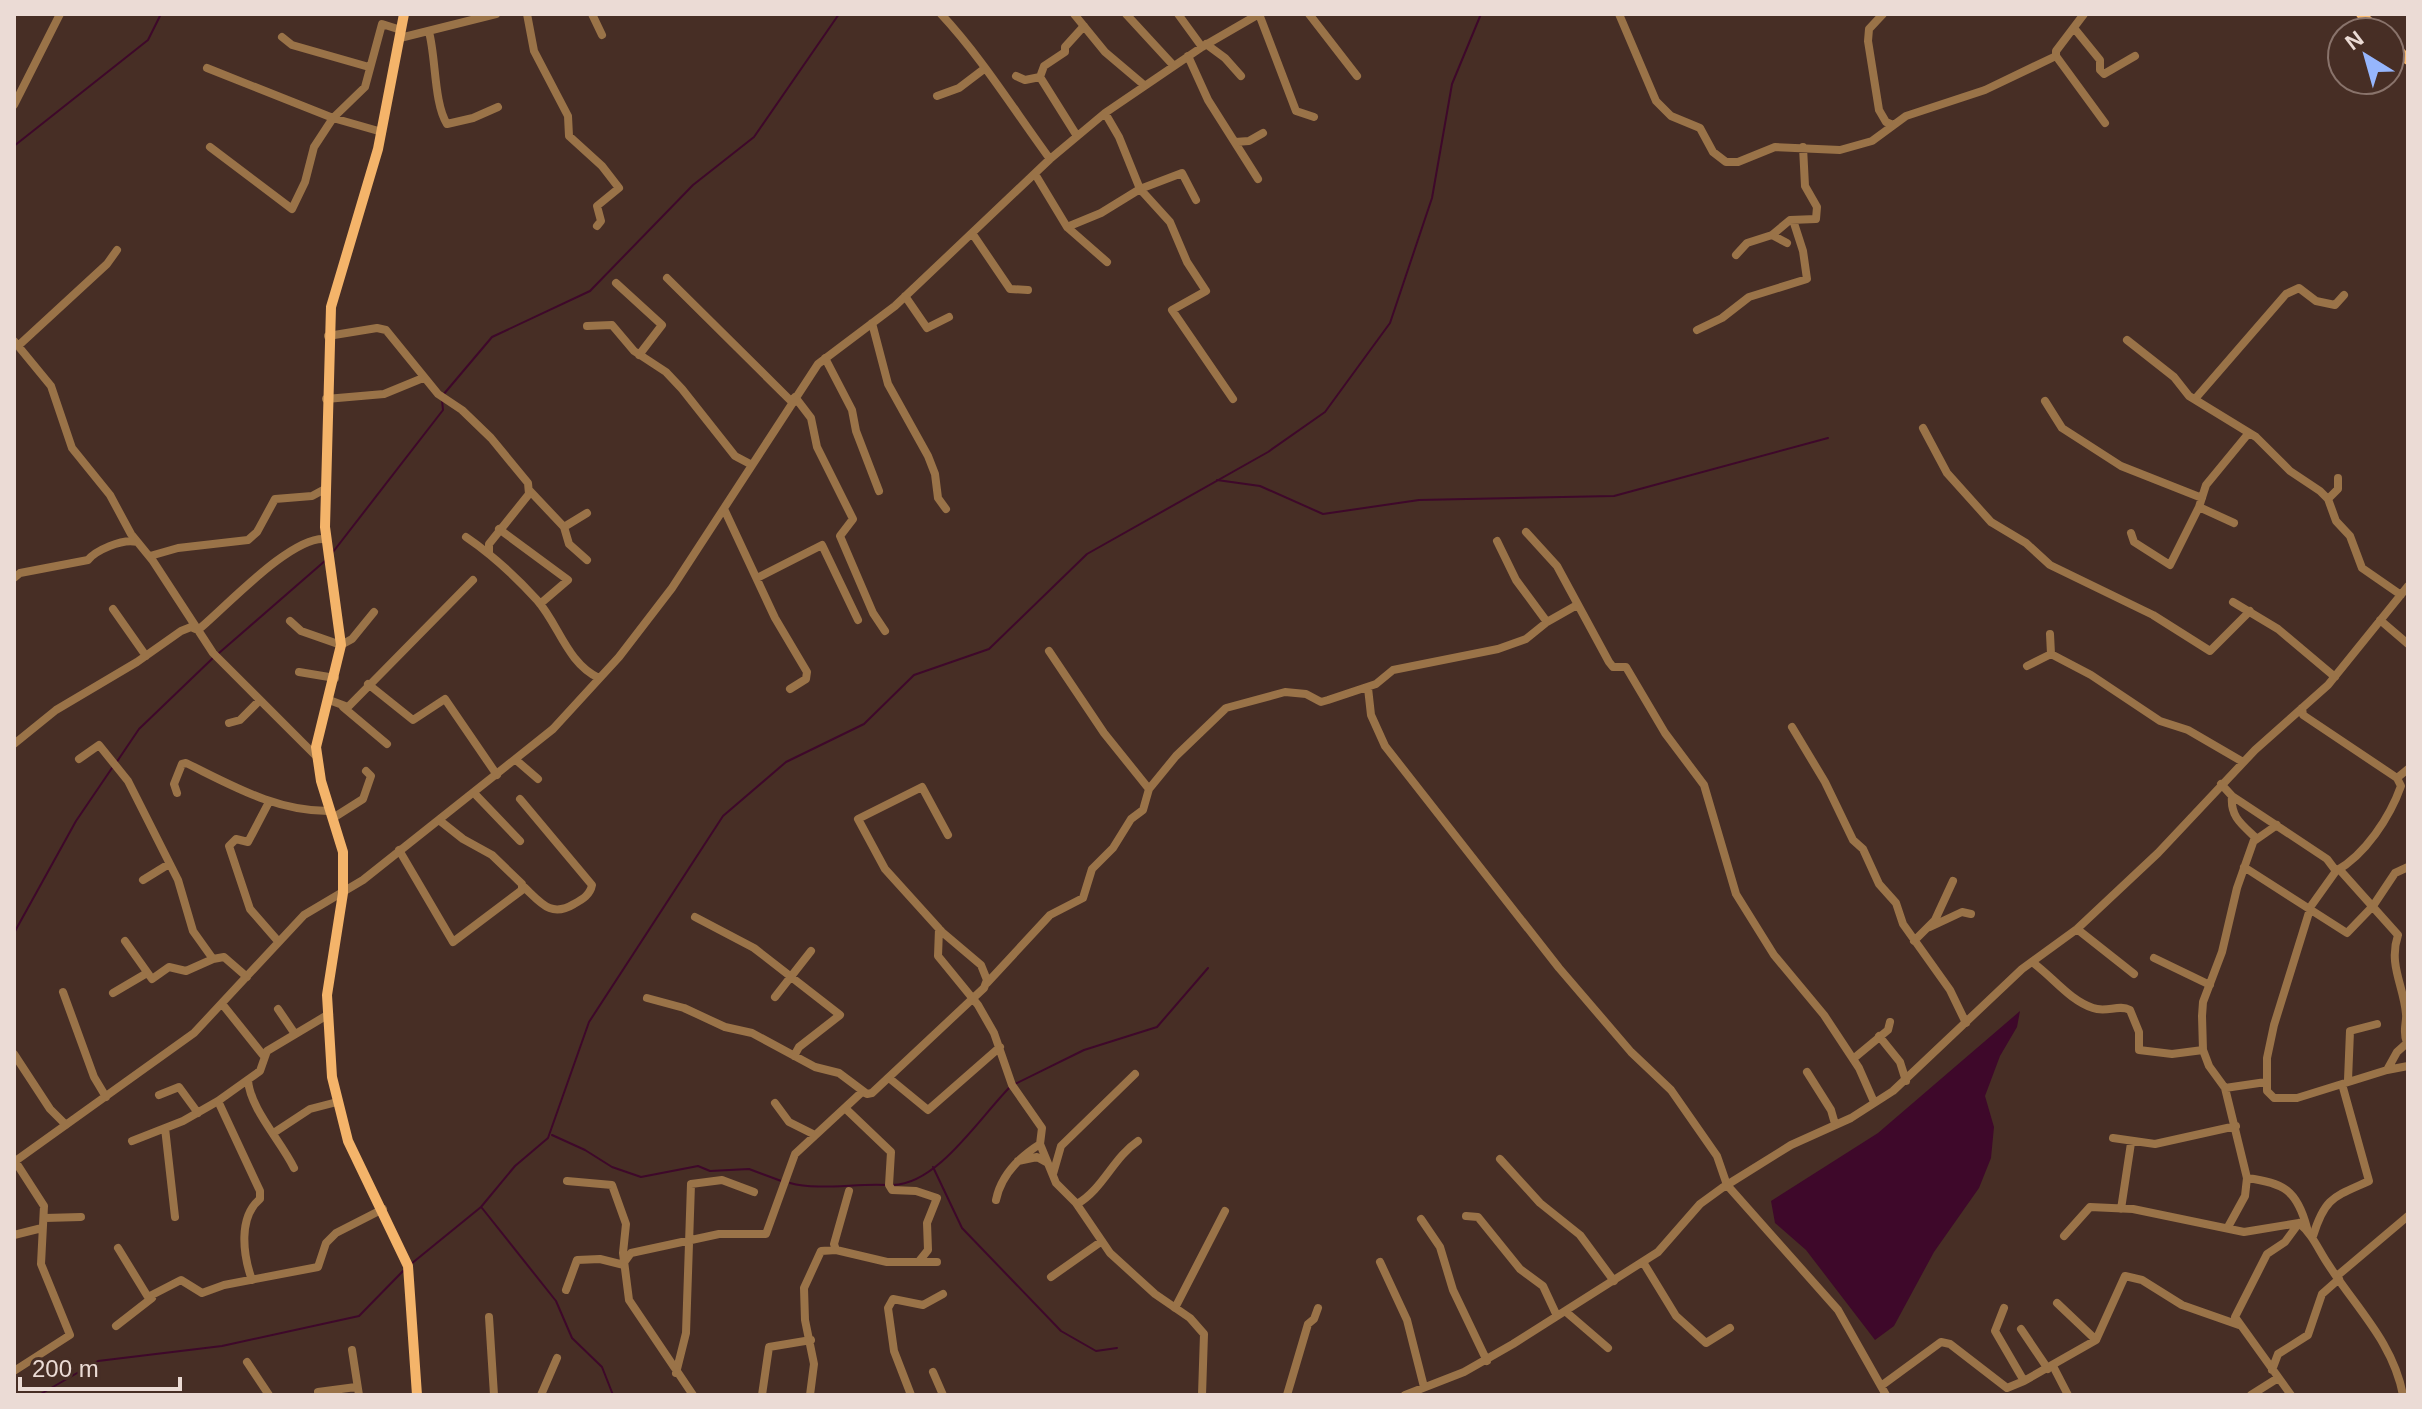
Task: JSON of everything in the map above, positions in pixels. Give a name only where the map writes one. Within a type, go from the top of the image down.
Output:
[{"type":"main road","points":[[404,14],[382,132],[366,196],[340,268],[328,336],[325,539],[341,645],[335,678],[319,730],[317,757],[343,852],[343,893],[329,969],[329,1014],[337,1102],[348,1141],[383,1209],[411,1279],[417,1395]]},
{"type":"street","points":[[14,105],[60,14]]},
{"type":"street","points":[[210,147],[292,209],[305,182],[314,147],[333,118],[365,87],[382,24],[400,34],[429,32],[496,14]]},
{"type":"street","points":[[527,14],[534,51],[553,94],[567,113],[569,136],[602,166],[619,188],[597,206],[601,221],[597,226]]},
{"type":"street","points":[[592,14],[602,35]]},
{"type":"street","points":[[941,14],[975,52],[1050,159]]},
{"type":"street","points":[[1074,14],[1105,52],[1144,85]]},
{"type":"street","points":[[1126,14],[1173,65]]},
{"type":"street","points":[[1178,14],[1204,45],[1225,58],[1241,76]]},
{"type":"street","points":[[16,1366],[48,1353],[70,1335],[43,1272],[42,1200],[16,1157],[194,1033],[223,1005],[277,940],[314,907],[343,893],[475,794],[561,721],[647,623],[725,511],[805,379],[825,358],[905,296],[1050,159],[1105,113],[1204,45],[1259,14],[1296,111],[1314,117]]},
{"type":"street","points":[[1309,14],[1357,76]]},
{"type":"street","points":[[1619,14],[1656,101],[1671,116],[1700,128],[1713,152],[1726,162],[1738,162],[1775,147],[1840,150],[1872,141],[1906,116],[1985,90],[2056,56]]},
{"type":"street","points":[[1883,14],[1869,29],[1868,41],[1879,110],[1886,122],[1893,125]]},
{"type":"street","points":[[2084,14],[2056,51],[2056,56],[2105,123]]},
{"type":"street","points":[[1040,77],[1044,66],[1065,52],[1065,47],[1084,26]]},
{"type":"street","points":[[2074,28],[2100,60],[2100,70],[2104,74],[2135,56]]},
{"type":"street","points":[[429,32],[436,60],[442,116],[447,124],[498,107]]},
{"type":"street","points":[[282,37],[292,45],[369,67]]},
{"type":"street","points":[[1188,56],[1208,100],[1258,179]]},
{"type":"street","points":[[207,68],[333,118],[382,132]]},
{"type":"street","points":[[937,96],[959,88],[984,69]]},
{"type":"street","points":[[1016,76],[1025,80],[1040,77]]},
{"type":"street","points":[[1040,77],[1077,136]]},
{"type":"street","points":[[1105,113],[1119,137],[1140,189],[1170,222],[1187,262],[1206,291],[1172,310],[1233,399]]},
{"type":"street","points":[[1235,142],[1249,141],[1263,133]]},
{"type":"street","points":[[1736,255],[1747,243],[1772,235],[1793,220],[1816,219],[1805,186],[1803,147]]},
{"type":"street","points":[[1067,227],[1101,213],[1140,189],[1182,173],[1196,200]]},
{"type":"street","points":[[1035,174],[1067,227],[1107,262]]},
{"type":"street","points":[[1697,330],[1722,318],[1749,297],[1807,279],[1803,251],[1793,220]]},
{"type":"street","points":[[972,233],[1010,289],[1028,290]]},
{"type":"street","points":[[1772,235],[1787,243]]},
{"type":"street","points":[[117,250],[107,264],[16,344],[48,382],[72,448],[116,504],[137,542],[150,556],[213,653],[317,757]]},
{"type":"street","points":[[667,278],[811,418],[817,447],[853,519],[840,536],[873,613],[885,631]]},
{"type":"street","points":[[616,283],[662,325],[639,355]]},
{"type":"street","points":[[2195,399],[2238,346],[2293,289],[2299,288],[2324,305],[2335,305],[2344,295]]},
{"type":"street","points":[[905,296],[927,328],[949,317]]},
{"type":"street","points":[[872,323],[889,386],[928,456],[935,474],[938,498],[946,509]]},
{"type":"street","points":[[587,326],[612,325],[639,355],[666,372],[706,416],[735,456],[752,465]]},
{"type":"street","points":[[328,336],[377,328],[386,330],[423,378],[491,438],[528,483],[530,491],[564,527],[569,544],[587,560]]},
{"type":"street","points":[[2127,340],[2195,399],[2261,441],[2290,471],[2328,499],[2336,521],[2356,547],[2362,568],[2401,595]]},
{"type":"street","points":[[825,358],[852,410],[856,431],[879,491]]},
{"type":"street","points":[[326,399],[384,394],[423,378]]},
{"type":"street","points":[[2045,401],[2062,428],[2121,466],[2200,503]]},
{"type":"street","points":[[1923,428],[1947,473],[1983,515],[2026,543],[2050,565],[2080,583],[2153,615],[2210,651],[2250,611]]},
{"type":"street","points":[[2131,533],[2134,542],[2170,565],[2212,476],[2239,449],[2248,434]]},
{"type":"street","points":[[2328,499],[2338,489],[2338,478]]},
{"type":"street","points":[[150,556],[178,548],[248,540],[257,532],[275,499],[312,496],[325,489]]},
{"type":"street","points":[[489,553],[489,544],[530,491]]},
{"type":"street","points":[[312,496],[325,509]]},
{"type":"street","points":[[2200,503],[2202,512],[2234,523]]},
{"type":"street","points":[[725,511],[775,618],[807,672],[806,679],[790,689]]},
{"type":"street","points":[[564,527],[587,513]]},
{"type":"street","points":[[499,529],[568,580],[540,604]]},
{"type":"street","points":[[1526,532],[1557,566],[1609,662],[1613,667],[1626,667],[1665,733],[1697,772],[1708,792],[1736,894],[1774,955],[1824,1015],[1853,1059],[1874,1102]]},
{"type":"street","points":[[466,537],[489,553],[540,604],[580,666],[599,678]]},
{"type":"street","points":[[198,630],[275,561],[312,538],[325,539]]},
{"type":"street","points":[[14,578],[88,560],[96,551],[129,541],[137,542]]},
{"type":"street","points":[[1497,541],[1516,580],[1547,622]]},
{"type":"street","points":[[757,578],[822,545],[858,620]]},
{"type":"street","points":[[343,707],[348,707],[368,684],[429,628],[473,580]]},
{"type":"street","points":[[1405,1395],[1487,1361],[1643,1262],[1666,1245],[1700,1204],[1727,1185],[1791,1145],[1835,1124],[1906,1081],[2032,962],[2077,929],[2160,851],[2243,762],[2335,677],[2408,586]]},
{"type":"street","points":[[2233,602],[2250,611],[2335,677]]},
{"type":"street","points":[[647,998],[684,1008],[725,1027],[752,1033],[820,1069],[839,1073],[863,1091],[872,1093],[973,999],[1050,915],[1083,898],[1092,869],[1113,848],[1131,819],[1143,810],[1149,789],[1176,756],[1226,708],[1285,692],[1306,694],[1321,702],[1368,688],[1393,670],[1498,649],[1526,639],[1547,622],[1577,605]]},
{"type":"street","points":[[113,609],[146,656]]},
{"type":"street","points":[[290,621],[301,631],[341,645],[352,639],[374,612]]},
{"type":"street","points":[[2380,620],[2408,644]]},
{"type":"street","points":[[14,744],[62,706],[146,656],[181,631],[191,627],[198,630]]},
{"type":"street","points":[[2050,634],[2051,654]]},
{"type":"street","points":[[1049,651],[1104,733],[1149,789]]},
{"type":"street","points":[[2027,666],[2051,654]]},
{"type":"street","points":[[2051,654],[2091,675],[2160,721],[2188,730],[2243,762]]},
{"type":"street","points":[[299,672],[335,678]]},
{"type":"street","points":[[368,684],[413,720],[445,699],[497,775]]},
{"type":"street","points":[[1368,688],[1371,715],[1385,746],[1559,968],[1631,1052],[1671,1090],[1717,1156],[1727,1185],[1838,1310],[1884,1391],[1941,1342],[1950,1344],[2007,1388],[2024,1381],[2096,1340],[2118,1287],[2127,1276],[2142,1280],[2182,1305],[2239,1325]]},
{"type":"street","points":[[329,700],[343,707],[387,744]]},
{"type":"street","points":[[229,723],[240,720],[259,701]]},
{"type":"street","points":[[2302,708],[2303,715],[2402,781]]},
{"type":"street","points":[[1792,727],[1825,782],[1853,840],[1863,849],[1879,884],[1896,903],[1899,918],[1950,990],[1966,1023]]},
{"type":"street","points":[[79,759],[99,745],[128,781],[181,890],[193,931],[213,959]]},
{"type":"street","points":[[516,760],[538,779]]},
{"type":"street","points":[[177,793],[174,784],[182,764],[186,763],[269,802],[332,815],[365,796],[371,776],[366,771]]},
{"type":"street","points":[[2408,769],[2398,794],[2373,837],[2350,863],[2338,870],[2312,901],[2274,1025],[2266,1082],[2270,1095],[2285,1100],[2408,1066]]},
{"type":"street","points":[[2221,784],[2232,796],[2327,859],[2398,935],[2393,968],[2402,985],[2401,994],[2408,1016],[2403,1030],[2407,1043],[2397,1052],[2387,1070]]},
{"type":"street","points":[[948,835],[922,787],[858,819],[885,869],[924,908],[939,928],[981,965],[986,984]]},
{"type":"street","points":[[475,794],[520,841]]},
{"type":"street","points":[[2232,796],[2231,811],[2254,841]]},
{"type":"street","points":[[439,820],[463,839],[492,855],[552,911],[561,912],[587,895],[592,885],[520,799]]},
{"type":"street","points":[[269,802],[250,840],[236,839],[229,846],[250,909],[277,940]]},
{"type":"street","points":[[2228,1227],[2245,1196],[2247,1178],[2225,1088],[2209,1066],[2203,1050],[2203,1002],[2222,952],[2244,867],[2254,841],[2277,825]]},
{"type":"street","points":[[399,850],[453,942],[488,919],[524,887]]},
{"type":"street","points":[[143,880],[169,864]]},
{"type":"street","points":[[2244,867],[2347,933],[2373,906],[2386,883],[2399,869],[2408,867]]},
{"type":"street","points":[[1930,927],[1953,881]]},
{"type":"street","points":[[1940,910],[1956,915]]},
{"type":"street","points":[[1914,941],[1930,927],[1956,915],[1971,914]]},
{"type":"street","points":[[695,917],[754,948],[840,1015],[799,1047],[794,1056]]},
{"type":"street","points":[[939,928],[938,956],[973,999],[1000,1047],[1009,1080],[1042,1128],[1040,1144],[1059,1187],[1077,1204],[1121,1264],[1190,1318],[1204,1336],[1202,1395]]},
{"type":"street","points":[[2077,929],[2134,974]]},
{"type":"street","points":[[125,941],[152,979],[169,967],[186,971],[224,957],[247,977]]},
{"type":"street","points":[[775,997],[811,951]]},
{"type":"street","points":[[2154,958],[2210,985]]},
{"type":"street","points":[[2032,962],[2073,999],[2096,1010],[2122,1007],[2130,1010],[2139,1032],[2139,1050],[2172,1054],[2203,1050]]},
{"type":"street","points":[[113,993],[147,973]]},
{"type":"street","points":[[63,992],[94,1077],[106,1097]]},
{"type":"street","points":[[223,1005],[263,1055]]},
{"type":"street","points":[[278,1009],[295,1034]]},
{"type":"street","points":[[132,1141],[198,1113],[218,1101],[260,1071],[263,1055],[329,1014]]},
{"type":"street","points":[[1853,1059],[1888,1030],[1890,1022]]},
{"type":"street","points":[[2310,1233],[2337,1193],[2369,1181],[2345,1082],[2350,1031],[2377,1024]]},
{"type":"street","points":[[1879,1036],[1900,1062],[1906,1081]]},
{"type":"street","points":[[889,1078],[928,1110],[1000,1047]]},
{"type":"street","points":[[14,1054],[50,1109],[66,1125]]},
{"type":"street","points":[[1807,1072],[1831,1110],[1835,1124]]},
{"type":"street","points":[[1052,1174],[1061,1146],[1135,1074]]},
{"type":"street","points":[[248,1080],[259,1114],[275,1132],[294,1168]]},
{"type":"street","points":[[2225,1088],[2266,1082]]},
{"type":"street","points":[[159,1095],[179,1087],[198,1113]]},
{"type":"street","points":[[624,1265],[631,1253],[719,1234],[766,1234],[795,1154],[813,1134],[846,1109],[863,1091]]},
{"type":"street","points":[[218,1101],[260,1191],[260,1199],[249,1209],[245,1232],[252,1280]]},
{"type":"street","points":[[275,1132],[310,1109],[337,1102]]},
{"type":"street","points":[[775,1103],[789,1122],[813,1134]]},
{"type":"street","points":[[846,1109],[891,1152],[889,1185],[892,1190],[916,1191],[937,1198],[927,1223],[928,1250],[920,1260]]},
{"type":"street","points":[[2113,1138],[2131,1143],[2155,1144],[2236,1126]]},
{"type":"street","points":[[165,1128],[175,1217]]},
{"type":"street","points":[[1077,1204],[1095,1190],[1123,1151],[1138,1141]]},
{"type":"street","points":[[2121,1209],[2131,1143]]},
{"type":"street","points":[[996,1200],[1003,1178],[1040,1144]]},
{"type":"street","points":[[1018,1161],[1037,1157],[1046,1162]]},
{"type":"street","points":[[1500,1159],[1540,1203],[1580,1235],[1614,1281]]},
{"type":"street","points":[[2247,1178],[2262,1178],[2283,1186],[2301,1208],[2310,1233],[2338,1278],[2375,1327],[2392,1357],[2404,1389]]},
{"type":"street","points":[[676,1373],[686,1333],[693,1183],[722,1180],[754,1192]]},
{"type":"street","points":[[567,1181],[612,1185],[626,1224],[624,1265],[629,1300],[693,1395]]},
{"type":"street","points":[[836,1250],[834,1244],[849,1191]]},
{"type":"street","points":[[2064,1236],[2085,1208],[2121,1209],[2244,1232],[2299,1223]]},
{"type":"street","points":[[116,1326],[181,1280],[202,1293],[318,1267],[326,1243],[336,1233],[383,1209]]},
{"type":"street","points":[[1175,1308],[1225,1211]]},
{"type":"street","points":[[1466,1216],[1478,1217],[1520,1269],[1543,1286],[1561,1313],[1608,1348]]},
{"type":"street","points":[[2251,1395],[2275,1374],[2278,1354],[2308,1335],[2322,1294],[2408,1216]]},
{"type":"street","points":[[14,1235],[44,1223],[81,1217]]},
{"type":"street","points":[[1421,1219],[1440,1247],[1453,1290],[1487,1361]]},
{"type":"street","points":[[2299,1223],[2310,1233]]},
{"type":"street","points":[[2291,1395],[2235,1317],[2267,1254],[2285,1242],[2299,1223]]},
{"type":"street","points":[[1051,1277],[1102,1241]]},
{"type":"street","points":[[118,1248],[152,1298]]},
{"type":"street","points":[[810,1395],[814,1364],[805,1320],[805,1284],[821,1251],[836,1250],[887,1262],[937,1262]]},
{"type":"street","points":[[566,1290],[575,1261],[589,1258],[624,1265]]},
{"type":"street","points":[[1380,1262],[1407,1320],[1424,1387]]},
{"type":"street","points":[[1643,1262],[1676,1316],[1706,1343],[1730,1328]]},
{"type":"street","points":[[911,1395],[894,1351],[888,1308],[893,1299],[923,1305],[943,1294]]},
{"type":"street","points":[[2057,1303],[2096,1340]]},
{"type":"street","points":[[1287,1395],[1304,1348],[1308,1324],[1314,1319],[1318,1308]]},
{"type":"street","points":[[2004,1308],[1994,1324],[1995,1331],[2024,1381]]},
{"type":"street","points":[[489,1317],[494,1395]]},
{"type":"street","points":[[2021,1329],[2068,1395]]},
{"type":"street","points":[[762,1395],[769,1347],[811,1340]]},
{"type":"street","points":[[318,1392],[357,1391],[352,1350]]},
{"type":"street","points":[[541,1395],[557,1358]]},
{"type":"street","points":[[247,1362],[269,1395]]},
{"type":"street","points":[[933,1372],[943,1395]]},
{"type":"street","points":[[1434,1395],[1432,1386],[1435,1383]]},
{"type":"shaded area","points":[[2020,1011],[2017,1027],[2000,1056],[1985,1096],[1994,1127],[1991,1158],[1979,1188],[1934,1252],[1894,1326],[1875,1340],[1806,1250],[1775,1223],[1771,1201],[1878,1133]]},
{"type":"waterway","points":[[14,146],[148,40],[161,14]]},
{"type":"waterway","points":[[443,395],[492,337],[590,291],[693,185],[754,137],[839,14]]},
{"type":"waterway","points":[[411,1264],[481,1207],[515,1166],[548,1138],[589,1022],[723,816],[786,762],[864,724],[914,675],[989,649],[1087,554],[1268,452],[1325,412],[1390,323],[1432,198],[1452,84],[1481,14]]},
{"type":"waterway","points":[[333,552],[443,410],[442,400]]},
{"type":"waterway","points":[[1217,480],[1260,486],[1323,514],[1419,500],[1614,496],[1828,438]]},
{"type":"waterway","points":[[219,653],[326,560]]},
{"type":"waterway","points":[[116,763],[139,729],[214,657]]},
{"type":"waterway","points":[[14,933],[76,821],[112,768]]},
{"type":"waterway","points":[[1015,1084],[1084,1050],[1157,1027],[1208,968]]},
{"type":"waterway","points":[[893,1185],[910,1182],[942,1161],[1010,1087]]},
{"type":"waterway","points":[[552,1135],[612,1167],[641,1177],[698,1166],[710,1171],[749,1169],[784,1182]]},
{"type":"waterway","points":[[933,1167],[962,1228],[1061,1331],[1096,1351],[1117,1348]]},
{"type":"waterway","points":[[790,1183],[813,1186],[887,1185]]},
{"type":"waterway","points":[[482,1208],[556,1301],[572,1338],[602,1367],[613,1395]]},
{"type":"waterway","points":[[39,1395],[98,1361],[222,1346],[359,1316],[403,1271]]}]
